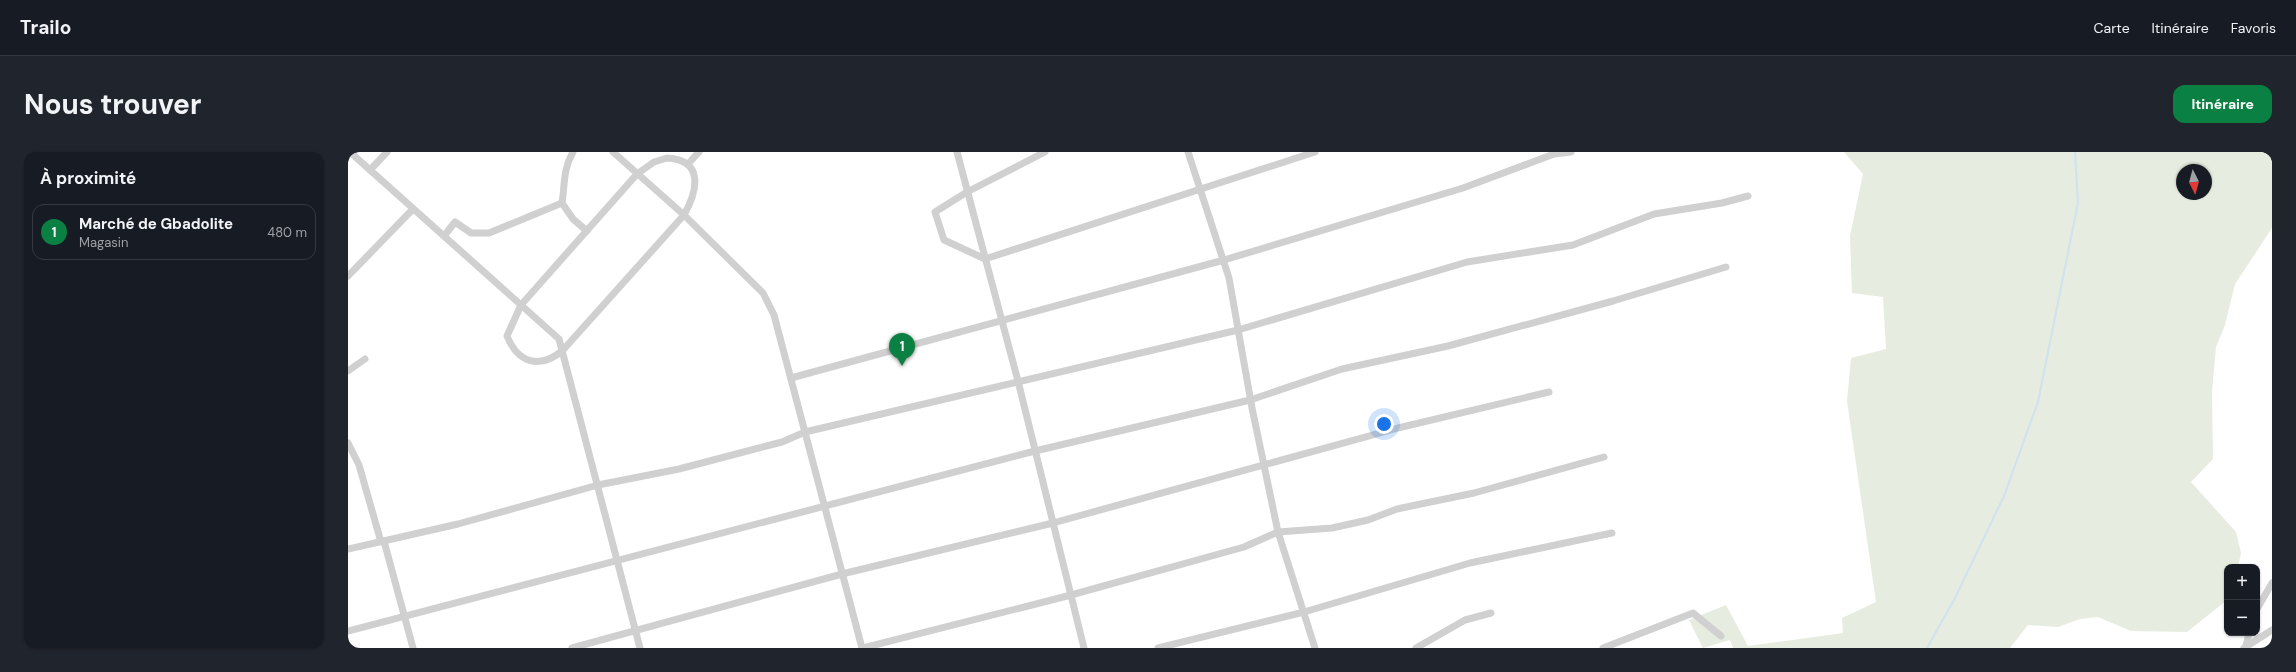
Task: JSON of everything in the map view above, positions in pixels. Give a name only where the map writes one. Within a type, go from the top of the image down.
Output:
[{"type":"street","points":[[350,152],[558,339],[563,350],[640,648]]},
{"type":"street","points":[[370,170],[387,152]]},
{"type":"street","points":[[573,152],[566,165],[566,182],[562,203],[573,219],[587,231]]},
{"type":"street","points":[[613,152],[684,215],[763,293],[774,315],[862,648],[1071,595],[1244,547],[1278,532],[1332,528],[1368,520],[1397,509],[1474,493],[1604,456]]},
{"type":"street","points":[[688,164],[699,152]]},
{"type":"street","points":[[957,152],[1018,381],[1084,648]]},
{"type":"street","points":[[1045,152],[967,192],[935,212],[944,240],[985,259],[1315,152]]},
{"type":"street","points":[[1188,152],[1229,278],[1250,400],[1278,532],[1315,648]]},
{"type":"street","points":[[791,378],[1224,260],[1463,188],[1554,154],[1571,152]]},
{"type":"street","points":[[667,158],[679,158],[688,164],[693,170],[695,180],[693,198],[684,215],[563,350],[553,359],[537,362],[523,359],[510,345],[507,336],[521,305],[637,174],[654,162],[667,158]]},
{"type":"street","points":[[348,544],[352,548],[458,524],[598,485],[679,469],[782,442],[805,432],[1018,381],[1054,375],[1238,330],[1467,262],[1573,245],[1654,214],[1722,203],[1748,196]]},
{"type":"street","points":[[444,236],[455,222],[471,233],[488,233],[562,203]]},
{"type":"street","points":[[348,276],[413,209]]},
{"type":"street","points":[[348,631],[617,559],[1035,451],[1250,400],[1342,369],[1448,346],[1614,301],[1726,268]]},
{"type":"street","points":[[348,371],[365,359]]},
{"type":"street","points":[[572,648],[842,574],[1053,523],[1398,428],[1549,392]]},
{"type":"street","points":[[348,443],[360,465],[405,615],[413,648]]},
{"type":"street","points":[[1158,648],[1304,612],[1470,563],[1612,533]]},
{"type":"street","points":[[2260,604],[2272,583]]},
{"type":"street","points":[[1416,648],[1466,620],[1491,613]]},
{"type":"street","points":[[1603,648],[1693,613],[1721,636]]},
{"type":"street","points":[[2245,647],[2272,630]]},
{"type":"street","points":[[2245,647],[2248,636]]},
{"type":"shaded area","points":[[1844,152],[2272,152],[2272,228],[2235,284],[2225,325],[2216,347],[2212,391],[2213,459],[2191,482],[2236,532],[2241,553],[2239,564],[2224,564],[2224,602],[2187,632],[2131,631],[2098,617],[2080,619],[2058,627],[2028,625],[2010,648],[1733,648],[1730,640],[1703,648],[1689,620],[1726,605],[1748,646],[1843,633],[1842,618],[1876,602],[1847,401],[1851,358],[1886,349],[1883,297],[1852,293],[1850,236],[1863,174]]},
{"type":"waterway","points":[[1927,648],[1955,598],[2004,496],[2038,402],[2078,203],[2075,152]]},
{"type":"place","name":"Marché de Gbadolite","points":[[902,366]]}]
